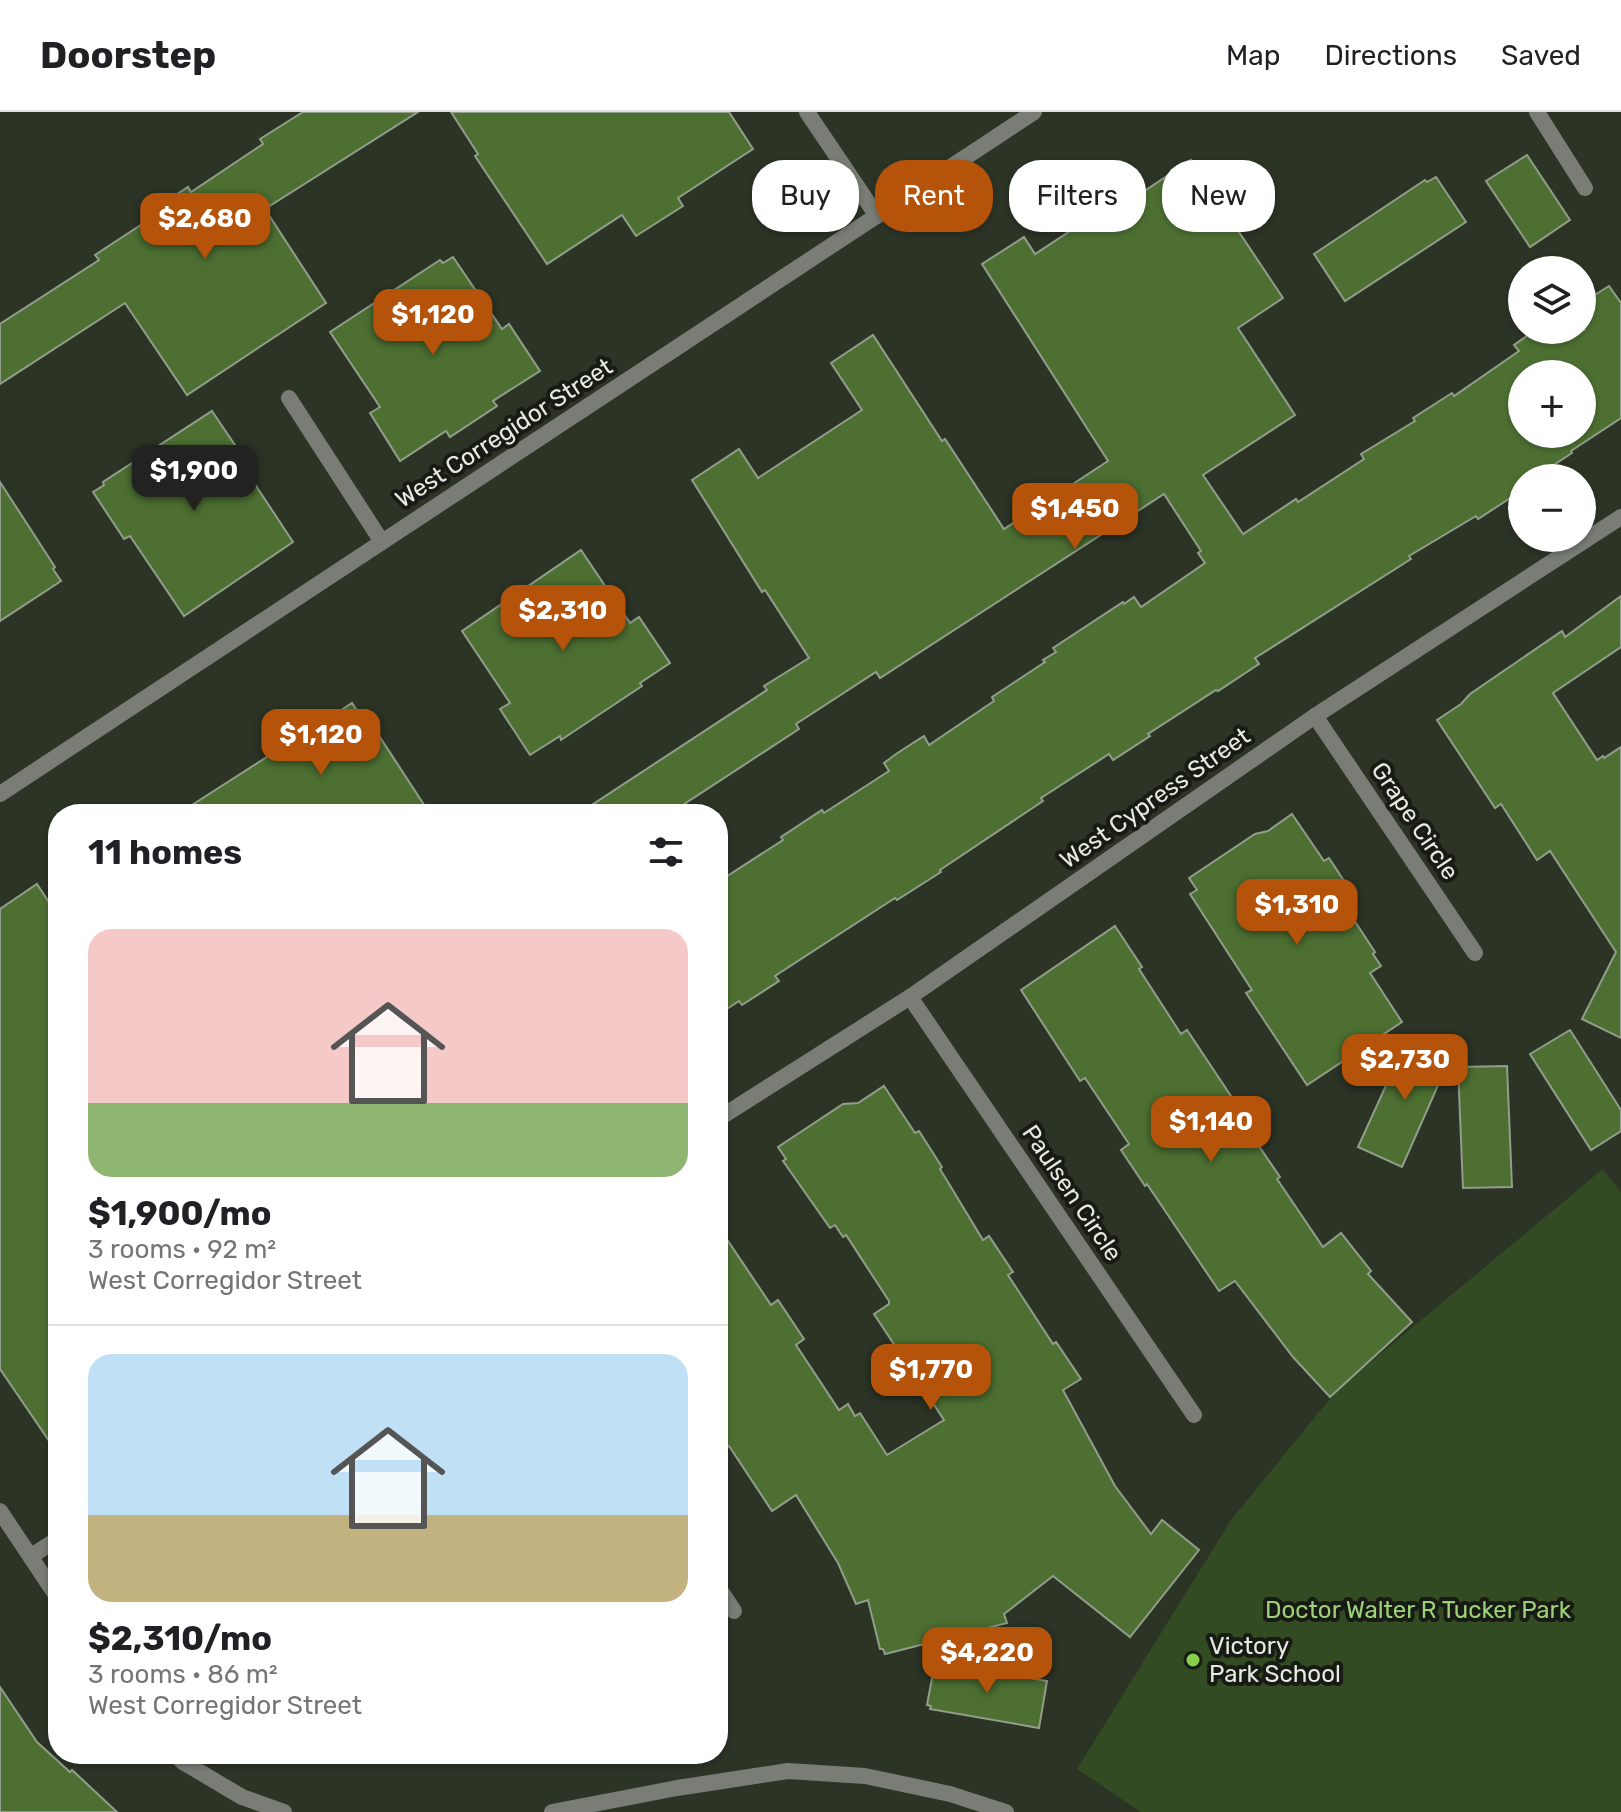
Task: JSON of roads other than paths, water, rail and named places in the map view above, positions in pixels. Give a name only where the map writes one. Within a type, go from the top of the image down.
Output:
[{"type":"street","points":[[807,112],[875,213]]},
{"type":"street","name":"West Corregidor Street","points":[[962,160],[1034,112]]},
{"type":"street","points":[[1537,112],[1585,188]]},
{"type":"street","name":"West Corregidor Street","points":[[0,794],[875,217]]},
{"type":"street","points":[[289,398],[382,542]]},
{"type":"street","name":"West Cypress Street","points":[[728,1113],[910,997],[1315,716],[1621,517]]},
{"type":"street","name":"Grape Circle","points":[[1315,716],[1475,953]]},
{"type":"street","name":"Paulsen Circle","points":[[910,997],[1194,1415]]},
{"type":"street","points":[[0,1511],[48,1582]]},
{"type":"street","points":[[31,1556],[48,1545]]},
{"type":"street","points":[[728,1602],[734,1611]]},
{"type":"street","points":[[186,1764],[242,1797],[284,1812]]},
{"type":"street","points":[[552,1812],[788,1771],[865,1776],[950,1794],[1006,1812]]},
{"type":"place","name":"Victory Park School","points":[[1193,1660]]},
{"type":"park label","name":"Doctor Walter R Tucker Park","points":[[1418,1610]]}]
